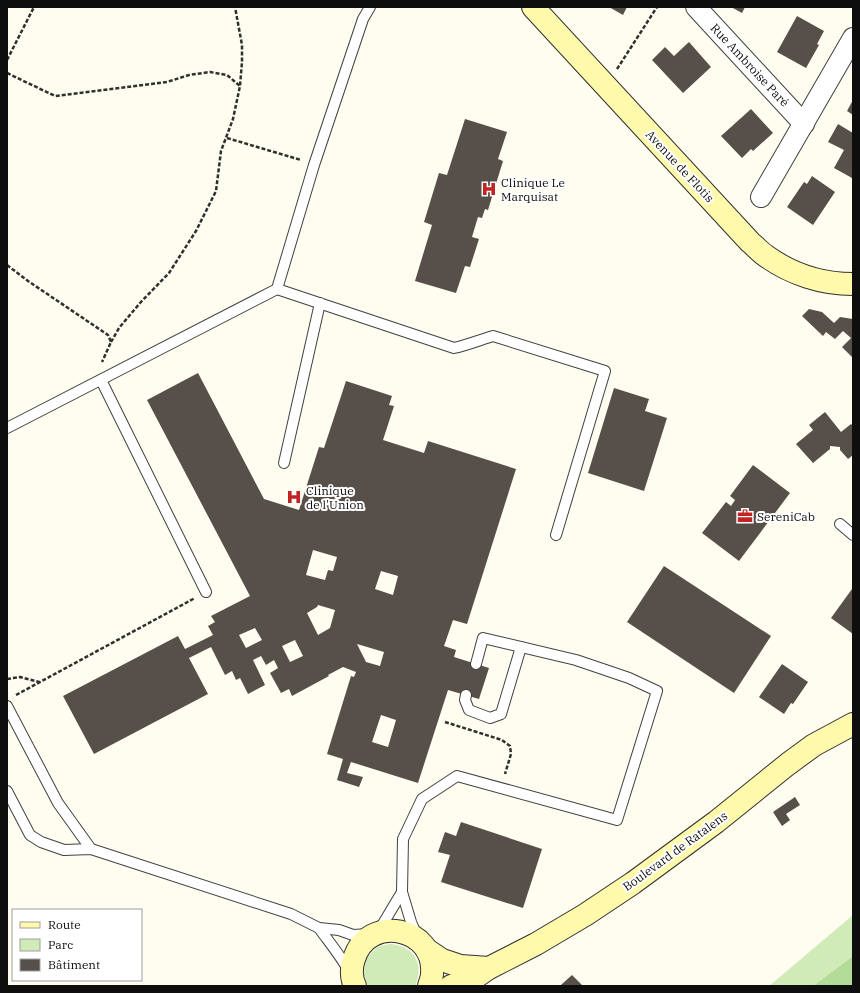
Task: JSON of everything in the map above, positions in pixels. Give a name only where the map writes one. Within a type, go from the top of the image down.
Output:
[{"type":"street","name":"Avenue de Flotis","points":[[532,7],[750,242],[765,255],[778,264],[797,273],[819,280],[841,284],[853,284]]},
{"type":"street","name":"Rue Ambroise Paré","points":[[696,7],[804,124]]},
{"type":"street","points":[[761,197],[853,38]]},
{"type":"street","name":"Boulevard de Ratalens","points":[[451,986],[476,977],[489,968],[536,944],[597,907],[633,883],[709,827],[814,745],[853,724]]},
{"type":"street","points":[[354,982],[352,964],[356,952],[364,942],[376,934],[388,930],[400,931],[410,935],[442,960],[460,966],[489,968]]},
{"type":"street","points":[[423,946],[431,962],[432,974],[429,986]]},
{"type":"lane","points":[[276,289],[314,164],[363,19],[370,7]]},
{"type":"lane","points":[[7,428],[276,289],[454,348],[493,336],[605,371],[556,535]]},
{"type":"lane","points":[[284,463],[320,303]]},
{"type":"lane","points":[[101,380],[206,592]]},
{"type":"lane","points":[[840,524],[853,535]]},
{"type":"lane","points":[[423,946],[411,922],[402,892],[403,839],[422,799],[457,776],[617,820],[657,691],[629,678],[576,660],[483,638],[476,664]]},
{"type":"lane","points":[[466,695],[469,710],[490,718],[501,714],[521,647]]},
{"type":"lane","points":[[7,706],[58,803],[91,849]]},
{"type":"lane","points":[[7,791],[30,835],[41,842],[64,850],[91,849],[291,914],[319,928],[339,930],[353,934],[376,934],[402,892]]},
{"type":"lane","points":[[319,928],[342,958],[354,982]]},
{"type":"path","points":[[7,60],[34,7]]},
{"type":"path","points":[[97,364],[102,362],[119,328],[140,303],[169,273],[196,231],[216,191],[221,151],[234,119],[240,86],[242,45],[235,7]]},
{"type":"path","points":[[606,87],[657,7]]},
{"type":"path","points":[[7,73],[55,96],[167,82],[189,75],[210,72],[228,75],[240,86]]},
{"type":"path","points":[[226,138],[314,164]]},
{"type":"path","points":[[7,265],[108,335],[111,342]]},
{"type":"path","points":[[14,696],[206,592]]},
{"type":"path","points":[[7,679],[20,677],[39,682]]},
{"type":"path","points":[[445,722],[502,740],[510,746],[511,754],[501,788]]},
{"type":"green space","points":[[853,915],[853,956],[813,986],[769,986]]},
{"type":"green space","points":[[390,944],[405,948],[411,952],[415,958],[419,970],[415,986],[368,986],[364,975],[364,969],[368,958],[375,949],[380,946]]},
{"type":"green space","points":[[853,956],[853,986],[813,986]]},
{"type":"building","points":[[609,7],[627,7],[623,15]]},
{"type":"building","points":[[731,7],[745,7],[742,13]]},
{"type":"building","points":[[797,16],[824,31],[817,44],[819,45],[806,68],[777,52]]},
{"type":"building","points":[[689,42],[711,67],[683,93],[652,60],[665,47],[674,56]]},
{"type":"building","points":[[853,100],[853,115],[847,111]]},
{"type":"building","points":[[751,109],[773,133],[753,151],[751,149],[742,158],[721,136]]},
{"type":"building","points":[[465,119],[507,132],[498,159],[503,161],[488,210],[485,209],[482,218],[478,217],[472,237],[479,239],[470,267],[465,266],[456,293],[415,281],[432,225],[424,222],[439,173],[447,175]]},
{"type":"building","points":[[838,124],[853,133],[852,178],[834,168],[844,150],[828,142]]},
{"type":"building","points":[[812,176],[835,192],[813,225],[787,207],[804,182],[807,184]]},
{"type":"building","points":[[809,309],[822,312],[834,323],[840,317],[853,319],[853,358],[842,347],[851,338],[843,331],[835,339],[826,332],[823,336],[802,316]]},
{"type":"building","points":[[198,373],[264,499],[299,510],[319,447],[324,448],[346,381],[392,396],[389,405],[394,406],[383,440],[424,453],[428,441],[516,469],[467,624],[453,620],[444,646],[456,650],[454,657],[489,668],[479,699],[448,690],[418,783],[351,762],[347,773],[363,777],[359,787],[337,780],[343,759],[327,754],[351,676],[354,677],[356,672],[343,667],[292,696],[289,689],[281,693],[270,673],[278,668],[274,660],[266,665],[261,656],[253,660],[265,685],[248,694],[240,678],[236,680],[232,671],[225,675],[211,647],[189,658],[208,694],[94,754],[63,696],[178,636],[185,649],[213,635],[208,626],[215,622],[211,616],[250,596],[147,400]],"holes":[[[313,550],[337,557],[333,571],[328,570],[325,580],[306,575]],[[381,571],[398,576],[393,595],[375,589]],[[318,605],[335,610],[330,628],[318,635],[307,613]],[[255,628],[262,640],[246,648],[239,635]],[[295,640],[303,656],[290,662],[282,646]],[[357,644],[384,652],[380,666],[366,662]],[[381,715],[396,720],[388,747],[372,742]]]},
{"type":"building","points":[[614,388],[649,399],[645,411],[667,418],[644,491],[588,473]]},
{"type":"building","points":[[825,412],[841,432],[851,424],[853,426],[853,455],[848,459],[840,450],[840,447],[830,446],[830,449],[813,463],[796,444],[813,430],[809,425]]},
{"type":"building","points":[[753,465],[790,493],[739,561],[702,533],[726,502],[731,506],[735,500],[730,496]]},
{"type":"building","points":[[664,566],[771,636],[734,693],[627,622]]},
{"type":"building","points":[[853,589],[853,634],[831,618]]},
{"type":"building","points":[[782,664],[808,682],[784,714],[759,697]]},
{"type":"building","points":[[795,797],[800,805],[786,814],[790,820],[782,826],[773,812]]},
{"type":"building","points":[[461,822],[542,849],[523,908],[441,882],[450,855],[438,852],[445,832],[456,836]]},
{"type":"building","points":[[572,975],[583,986],[560,986],[562,984]]},
{"type":"place","name":"Clinique Le Marquisat","points":[[489,189]]},
{"type":"place","name":"Clinique de l'Union","points":[[294,497]]},
{"type":"place","name":"SereniCab","points":[[745,516]]}]
